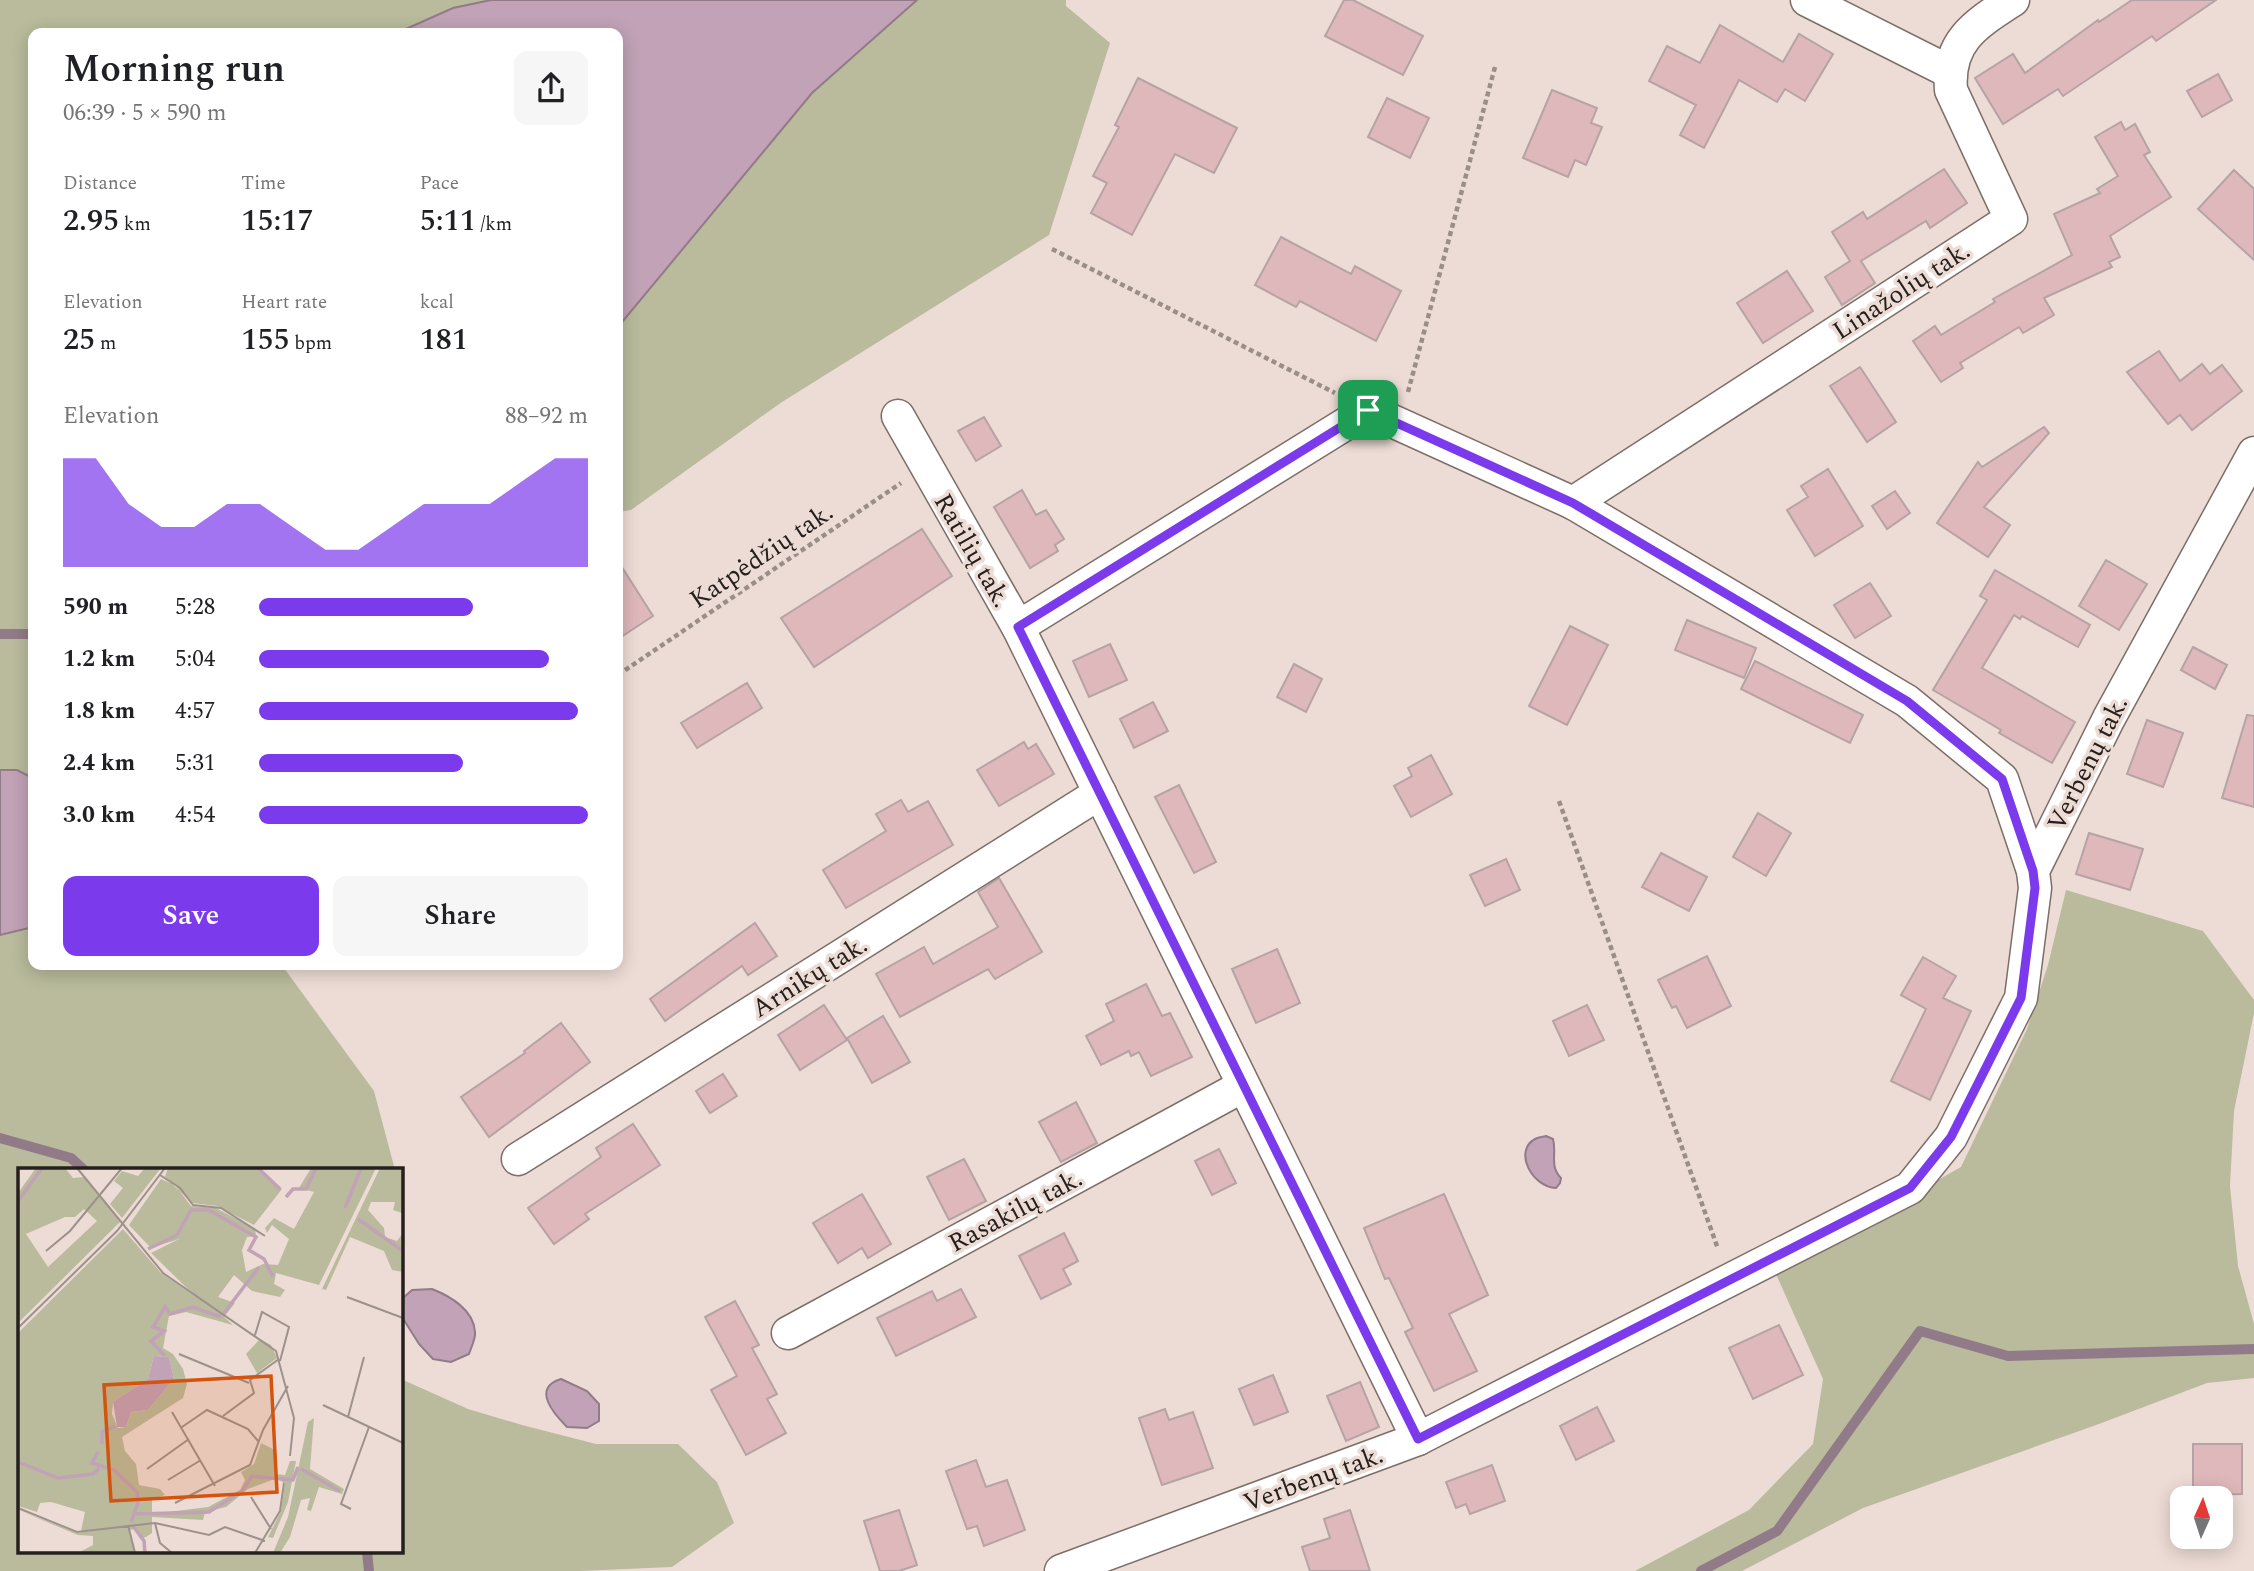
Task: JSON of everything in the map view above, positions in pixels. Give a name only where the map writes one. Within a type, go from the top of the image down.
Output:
[{"type":"street","points":[[1807,0],[1950,72],[1954,54],[1964,36],[2012,0]]},
{"type":"street","name":"Linažolių tak.","points":[[1573,503],[2011,219],[1951,90],[1950,72]]},
{"type":"street","points":[[1018,627],[1368,410],[1573,503],[1907,701],[2002,779],[2033,871]]},
{"type":"street","name":"Ratilių tak.","points":[[898,416],[1018,627],[1418,1439]]},
{"type":"street","name":"Verbenų tak.","points":[[1062,1571],[1418,1439],[1910,1188],[1951,1137],[2021,998],[2035,888],[2033,871],[2109,718],[2254,453]]},
{"type":"street","name":"Arnikų tak.","points":[[518,1159],[1100,793]]},
{"type":"street","name":"Rasakilų tak.","points":[[788,1333],[1243,1086]]},
{"type":"path","points":[[1400,423],[1495,67]]},
{"type":"path","points":[[1052,249],[1368,410]]},
{"type":"path","name":"Katpėdžių tak.","points":[[623,672],[925,467]]},
{"type":"path","points":[[1559,801],[1729,1280]]},
{"type":"green space","points":[[0,0],[491,0],[453,8],[408,28],[28,28],[28,776],[17,770],[0,770]]},
{"type":"green space","points":[[917,0],[1066,0],[1066,6],[1110,43],[1049,235],[782,402],[631,510],[623,511],[623,321],[812,93]]},
{"type":"green space","points":[[2066,890],[2203,931],[2254,1000],[2254,1013],[2234,1111],[2230,1186],[2238,1266],[2254,1324],[2254,1378],[2207,1383],[1863,1508],[1742,1571],[1635,1571],[1749,1510],[1813,1444],[1823,1379],[1775,1272],[1961,1167],[2027,1029],[2048,965]]},
{"type":"green space","points":[[28,928],[28,970],[285,970],[374,1091],[394,1168],[18,1168],[18,1554],[402,1554],[402,1379],[468,1409],[596,1444],[678,1444],[717,1482],[734,1523],[672,1567],[580,1571],[0,1571],[0,935]]},
{"type":"shaded area","points":[[491,0],[917,0],[812,93],[623,321],[623,28],[408,28],[453,8]]},
{"type":"shaded area","points":[[0,770],[17,770],[28,776],[28,928],[0,935]]},
{"type":"shaded area","points":[[1546,1136],[1553,1139],[1555,1169],[1561,1178],[1556,1188],[1539,1182],[1528,1168],[1526,1160],[1529,1145],[1535,1139]]},
{"type":"shaded area","points":[[432,1289],[460,1305],[474,1324],[475,1337],[469,1354],[451,1362],[433,1359],[419,1344],[402,1317],[403,1298],[412,1290]]},
{"type":"shaded area","points":[[561,1379],[587,1391],[599,1404],[599,1421],[587,1428],[567,1427],[562,1422],[551,1408],[546,1395],[547,1388]]},
{"type":"building","points":[[1344,0],[1353,0],[1423,36],[1403,75],[1325,36]]},
{"type":"building","points":[[2132,0],[2216,0],[2156,41],[2152,36],[2063,96],[2058,89],[2003,124],[1975,78],[2013,54],[2025,73],[2098,20],[2099,22]]},
{"type":"building","points":[[1720,25],[1783,62],[1799,34],[1833,54],[1805,101],[1785,89],[1777,102],[1739,80],[1704,148],[1680,135],[1696,105],[1649,81],[1667,46],[1700,63]]},
{"type":"building","points":[[2218,74],[2232,100],[2202,117],[2187,91]]},
{"type":"building","points":[[1138,78],[1237,128],[1214,173],[1175,154],[1132,235],[1091,213],[1107,183],[1093,176],[1119,127],[1115,125]]},
{"type":"building","points":[[1552,90],[1597,108],[1591,123],[1602,127],[1586,165],[1575,160],[1568,177],[1523,158]]},
{"type":"building","points":[[1387,98],[1429,118],[1410,158],[1368,137]]},
{"type":"building","points":[[2121,122],[2125,130],[2135,124],[2150,152],[2144,155],[2171,197],[2110,236],[2120,257],[2109,262],[2112,267],[2044,298],[2054,315],[2023,333],[2019,327],[1960,363],[1963,368],[1941,382],[1913,341],[1935,326],[1941,335],[1995,302],[1993,299],[2072,255],[2054,214],[2100,193],[2097,189],[2118,176],[2095,137]]},
{"type":"building","points":[[1944,169],[1967,203],[1930,228],[1926,221],[1861,261],[1875,283],[1842,305],[1825,277],[1850,261],[1832,232],[1863,212],[1867,219]]},
{"type":"building","points":[[2234,170],[2254,189],[2254,260],[2198,209]]},
{"type":"building","points":[[1281,237],[1351,274],[1355,266],[1401,291],[1376,341],[1300,301],[1296,307],[1255,285]]},
{"type":"building","points":[[1787,271],[1813,311],[1763,343],[1737,303]]},
{"type":"building","points":[[2159,351],[2180,381],[2202,364],[2210,374],[2222,365],[2242,391],[2192,430],[2180,415],[2168,424],[2127,372]]},
{"type":"building","points":[[1860,367],[1896,422],[1867,442],[1830,386]]},
{"type":"building","points":[[984,417],[1001,446],[976,461],[958,431]]},
{"type":"building","points":[[2044,427],[2049,433],[1984,507],[2010,525],[1988,557],[1937,523],[1978,462],[1982,467]]},
{"type":"building","points":[[1828,469],[1863,526],[1815,556],[1787,510],[1808,497],[1801,486]]},
{"type":"building","points":[[1022,490],[1036,515],[1046,510],[1064,539],[1055,545],[1058,551],[1030,568],[994,507]]},
{"type":"building","points":[[1895,491],[1910,513],[1887,529],[1872,506]]},
{"type":"building","points":[[922,529],[952,576],[814,667],[781,618]]},
{"type":"building","points":[[2106,560],[2147,584],[2119,630],[2079,606]]},
{"type":"building","points":[[623,569],[653,616],[623,636]]},
{"type":"building","points":[[1995,570],[2090,625],[2078,647],[2022,616],[2020,619],[2014,615],[1982,668],[2075,722],[2052,763],[1999,733],[2001,730],[1933,690],[1987,600],[1980,596]]},
{"type":"building","points":[[1870,583],[1891,616],[1855,638],[1834,605]]},
{"type":"building","points":[[1687,620],[1756,648],[1744,678],[1675,650]]},
{"type":"building","points":[[1570,626],[1608,645],[1567,725],[1529,706]]},
{"type":"building","points":[[1110,644],[1127,680],[1089,697],[1073,661]]},
{"type":"building","points":[[2193,647],[2227,665],[2215,689],[2181,670]]},
{"type":"building","points":[[1755,661],[1863,715],[1850,743],[1741,689]]},
{"type":"building","points":[[1294,664],[1322,679],[1306,712],[1277,697]]},
{"type":"building","points":[[747,683],[762,708],[697,748],[681,723]]},
{"type":"building","points":[[1153,702],[1168,731],[1134,748],[1120,719]]},
{"type":"building","points":[[2247,715],[2254,716],[2254,807],[2222,798]]},
{"type":"building","points":[[2147,720],[2183,733],[2163,787],[2127,774]]},
{"type":"building","points":[[1024,742],[1028,749],[1036,744],[1054,774],[999,806],[977,770]]},
{"type":"building","points":[[1431,755],[1452,794],[1411,817],[1394,786],[1412,776],[1408,768]]},
{"type":"building","points":[[1179,785],[1216,862],[1194,873],[1155,797]]},
{"type":"building","points":[[901,800],[908,812],[928,801],[953,845],[846,908],[823,870],[886,831],[876,814]]},
{"type":"building","points":[[1758,813],[1791,833],[1766,876],[1733,857]]},
{"type":"building","points":[[2089,833],[2143,849],[2130,890],[2076,874]]},
{"type":"building","points":[[1661,853],[1707,877],[1689,911],[1642,887]]},
{"type":"building","points":[[1506,859],[1520,890],[1485,906],[1470,875]]},
{"type":"building","points":[[999,878],[1042,952],[995,979],[988,969],[900,1017],[876,974],[924,947],[933,964],[998,927],[978,892]]},
{"type":"building","points":[[755,923],[777,956],[748,975],[742,966],[665,1021],[650,999]]},
{"type":"building","points":[[1277,949],[1300,1003],[1256,1023],[1232,969]]},
{"type":"building","points":[[1707,956],[1731,1006],[1687,1028],[1676,1006],[1672,1008],[1658,980]]},
{"type":"building","points":[[1923,957],[1956,976],[1943,998],[1971,1011],[1930,1100],[1891,1081],[1926,1009],[1901,995]]},
{"type":"building","points":[[1146,984],[1162,1016],[1170,1013],[1192,1057],[1151,1076],[1139,1052],[1131,1056],[1129,1051],[1101,1065],[1086,1036],[1114,1021],[1106,1004]]},
{"type":"building","points":[[824,1005],[847,1040],[800,1070],[778,1035]]},
{"type":"building","points":[[1587,1005],[1604,1040],[1569,1056],[1553,1021]]},
{"type":"building","points":[[883,1016],[910,1062],[872,1083],[847,1038]]},
{"type":"building","points":[[561,1023],[590,1062],[489,1137],[461,1097],[525,1053],[524,1051]]},
{"type":"building","points":[[723,1074],[737,1096],[710,1113],[696,1091]]},
{"type":"building","points":[[1076,1102],[1097,1143],[1061,1162],[1039,1122]]},
{"type":"building","points":[[633,1124],[660,1165],[585,1214],[589,1219],[554,1244],[528,1208],[601,1157],[596,1148]]},
{"type":"building","points":[[1219,1149],[1236,1183],[1212,1195],[1195,1161]]},
{"type":"building","points":[[964,1159],[986,1201],[949,1220],[927,1177]]},
{"type":"building","points":[[862,1194],[891,1244],[868,1258],[862,1248],[838,1263],[813,1223]]},
{"type":"building","points":[[1444,1194],[1488,1295],[1449,1314],[1477,1371],[1434,1391],[1405,1332],[1413,1328],[1389,1278],[1385,1279],[1364,1228]]},
{"type":"building","points":[[1064,1233],[1078,1261],[1063,1269],[1071,1284],[1041,1299],[1019,1256]]},
{"type":"building","points":[[961,1289],[976,1317],[896,1356],[877,1318],[932,1291],[937,1301]]},
{"type":"building","points":[[735,1301],[759,1345],[752,1348],[777,1394],[767,1399],[786,1433],[746,1455],[711,1390],[737,1376],[705,1317]]},
{"type":"building","points":[[1779,1325],[1803,1375],[1753,1399],[1729,1348]]},
{"type":"building","points":[[1273,1375],[1288,1412],[1254,1425],[1239,1389]]},
{"type":"building","points":[[1360,1382],[1379,1427],[1346,1441],[1327,1396]]},
{"type":"building","points":[[1597,1407],[1614,1441],[1576,1460],[1560,1426]]},
{"type":"building","points":[[1165,1409],[1169,1420],[1193,1412],[1213,1468],[1162,1485],[1139,1418]]},
{"type":"building","points":[[2193,1444],[2242,1444],[2242,1494],[2233,1494],[2233,1486],[2193,1486]]},
{"type":"building","points":[[976,1460],[986,1487],[1007,1480],[1025,1530],[984,1546],[977,1526],[967,1529],[946,1471]]},
{"type":"building","points":[[1492,1465],[1505,1501],[1470,1514],[1466,1504],[1456,1508],[1446,1482]]},
{"type":"building","points":[[899,1510],[917,1565],[899,1571],[880,1571],[864,1521]]},
{"type":"building","points":[[1350,1510],[1370,1571],[1310,1571],[1302,1547],[1330,1538],[1324,1519]]},
{"type":"waterway","points":[[0,634],[28,634]]},
{"type":"waterway","points":[[0,1138],[71,1158],[82,1168]]},
{"type":"waterway","points":[[1701,1571],[1777,1531],[1920,1331],[2008,1356],[2254,1349]]},
{"type":"waterway","points":[[367,1554],[369,1571]]},
{"type":"route","points":[[1368,410],[1573,503],[1907,701],[2002,779],[2033,871],[2035,888],[2021,998],[1951,1137],[1910,1188],[1418,1439],[1018,627],[1368,410]]}]
